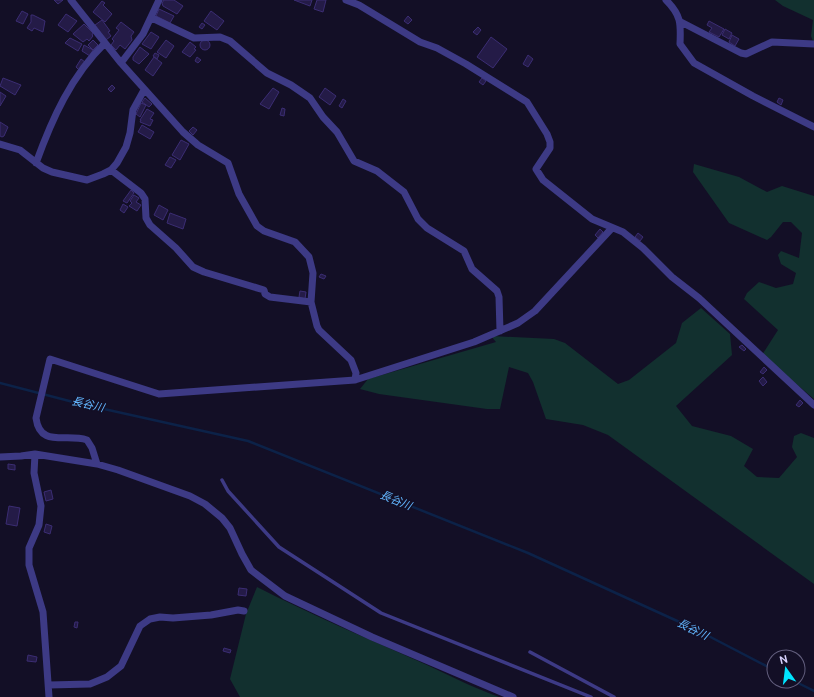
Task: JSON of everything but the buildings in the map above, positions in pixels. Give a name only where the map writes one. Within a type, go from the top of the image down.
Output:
[{"type":"street","points":[[71,0],[121,63],[183,132],[198,145],[228,164],[238,194],[257,226],[295,242],[309,257],[313,273],[312,302],[319,330],[351,360],[356,373],[355,380]]},
{"type":"street","points":[[121,63],[152,18],[159,0]]},
{"type":"street","points":[[346,0],[359,5],[420,42],[437,48],[466,64],[527,102],[548,134],[550,142],[550,148],[536,170],[543,180],[592,219],[623,232],[672,277],[699,298],[814,405]]},
{"type":"street","points":[[666,0],[675,9],[681,22],[680,44],[694,63],[753,96],[814,127]]},
{"type":"street","points":[[152,18],[194,38],[220,37],[230,41],[267,73],[291,84],[310,98],[323,117],[337,132],[354,161],[377,171],[404,192],[418,218],[428,228],[464,251],[472,269],[497,291],[499,297],[500,331]]},
{"type":"street","points":[[681,22],[740,53],[746,54],[772,42],[814,44]]},
{"type":"street","points":[[36,163],[51,121],[59,106],[91,57],[105,43]]},
{"type":"street","points":[[0,144],[20,150],[36,163],[52,172],[87,180],[111,170],[126,147],[130,133],[133,110],[144,90]]},
{"type":"street","points":[[111,170],[141,194],[145,199],[146,218],[150,224],[176,248],[193,267],[204,272],[264,290],[265,294],[270,297],[312,302]]},
{"type":"street","points":[[97,464],[87,440],[72,437],[52,438],[42,434],[38,428],[36,418],[50,359],[159,394],[355,380],[474,342],[518,323],[535,312],[612,228]]},
{"type":"street","points":[[35,454],[34,473],[41,506],[39,525],[29,548],[29,565],[43,612],[49,697]]},
{"type":"street","points":[[0,457],[35,454],[97,464],[168,488],[205,504],[222,518],[230,528],[251,570],[285,596],[378,640],[513,697]]},
{"type":"street","points":[[49,685],[90,684],[107,677],[121,666],[140,626],[150,619],[160,617],[173,618],[211,615],[238,610],[244,611]]},
{"type":"lane","points":[[222,480],[228,491],[279,547],[381,613],[591,697]]},
{"type":"lane","points":[[530,652],[614,697]]},
{"type":"green space","points":[[775,0],[814,0],[814,44],[811,36],[813,20],[783,6]]},
{"type":"green space","points":[[694,164],[739,177],[767,192],[782,186],[814,196],[814,399],[762,355],[778,330],[744,299],[747,293],[759,282],[776,288],[793,284],[796,273],[781,264],[778,255],[781,251],[799,258],[802,233],[791,222],[783,222],[767,240],[729,223],[693,172]]},
{"type":"green space","points":[[701,308],[730,334],[732,355],[676,406],[692,426],[731,436],[753,449],[744,466],[757,477],[779,478],[797,457],[792,447],[794,436],[801,433],[814,438],[814,584],[608,435],[583,425],[546,419],[533,382],[528,373],[509,367],[500,409],[487,409],[379,394],[360,389],[368,379],[496,342],[491,336],[554,339],[565,343],[618,384],[629,380],[676,343],[682,323]]},
{"type":"green space","points":[[257,587],[297,607],[499,697],[240,697],[230,679],[246,614]]},
{"type":"waterway","name":"長谷川","points":[[0,383],[77,403],[248,441],[528,553],[697,630],[766,666]]},
{"type":"waterway","name":"長谷川","points":[[806,687],[814,691]]}]
